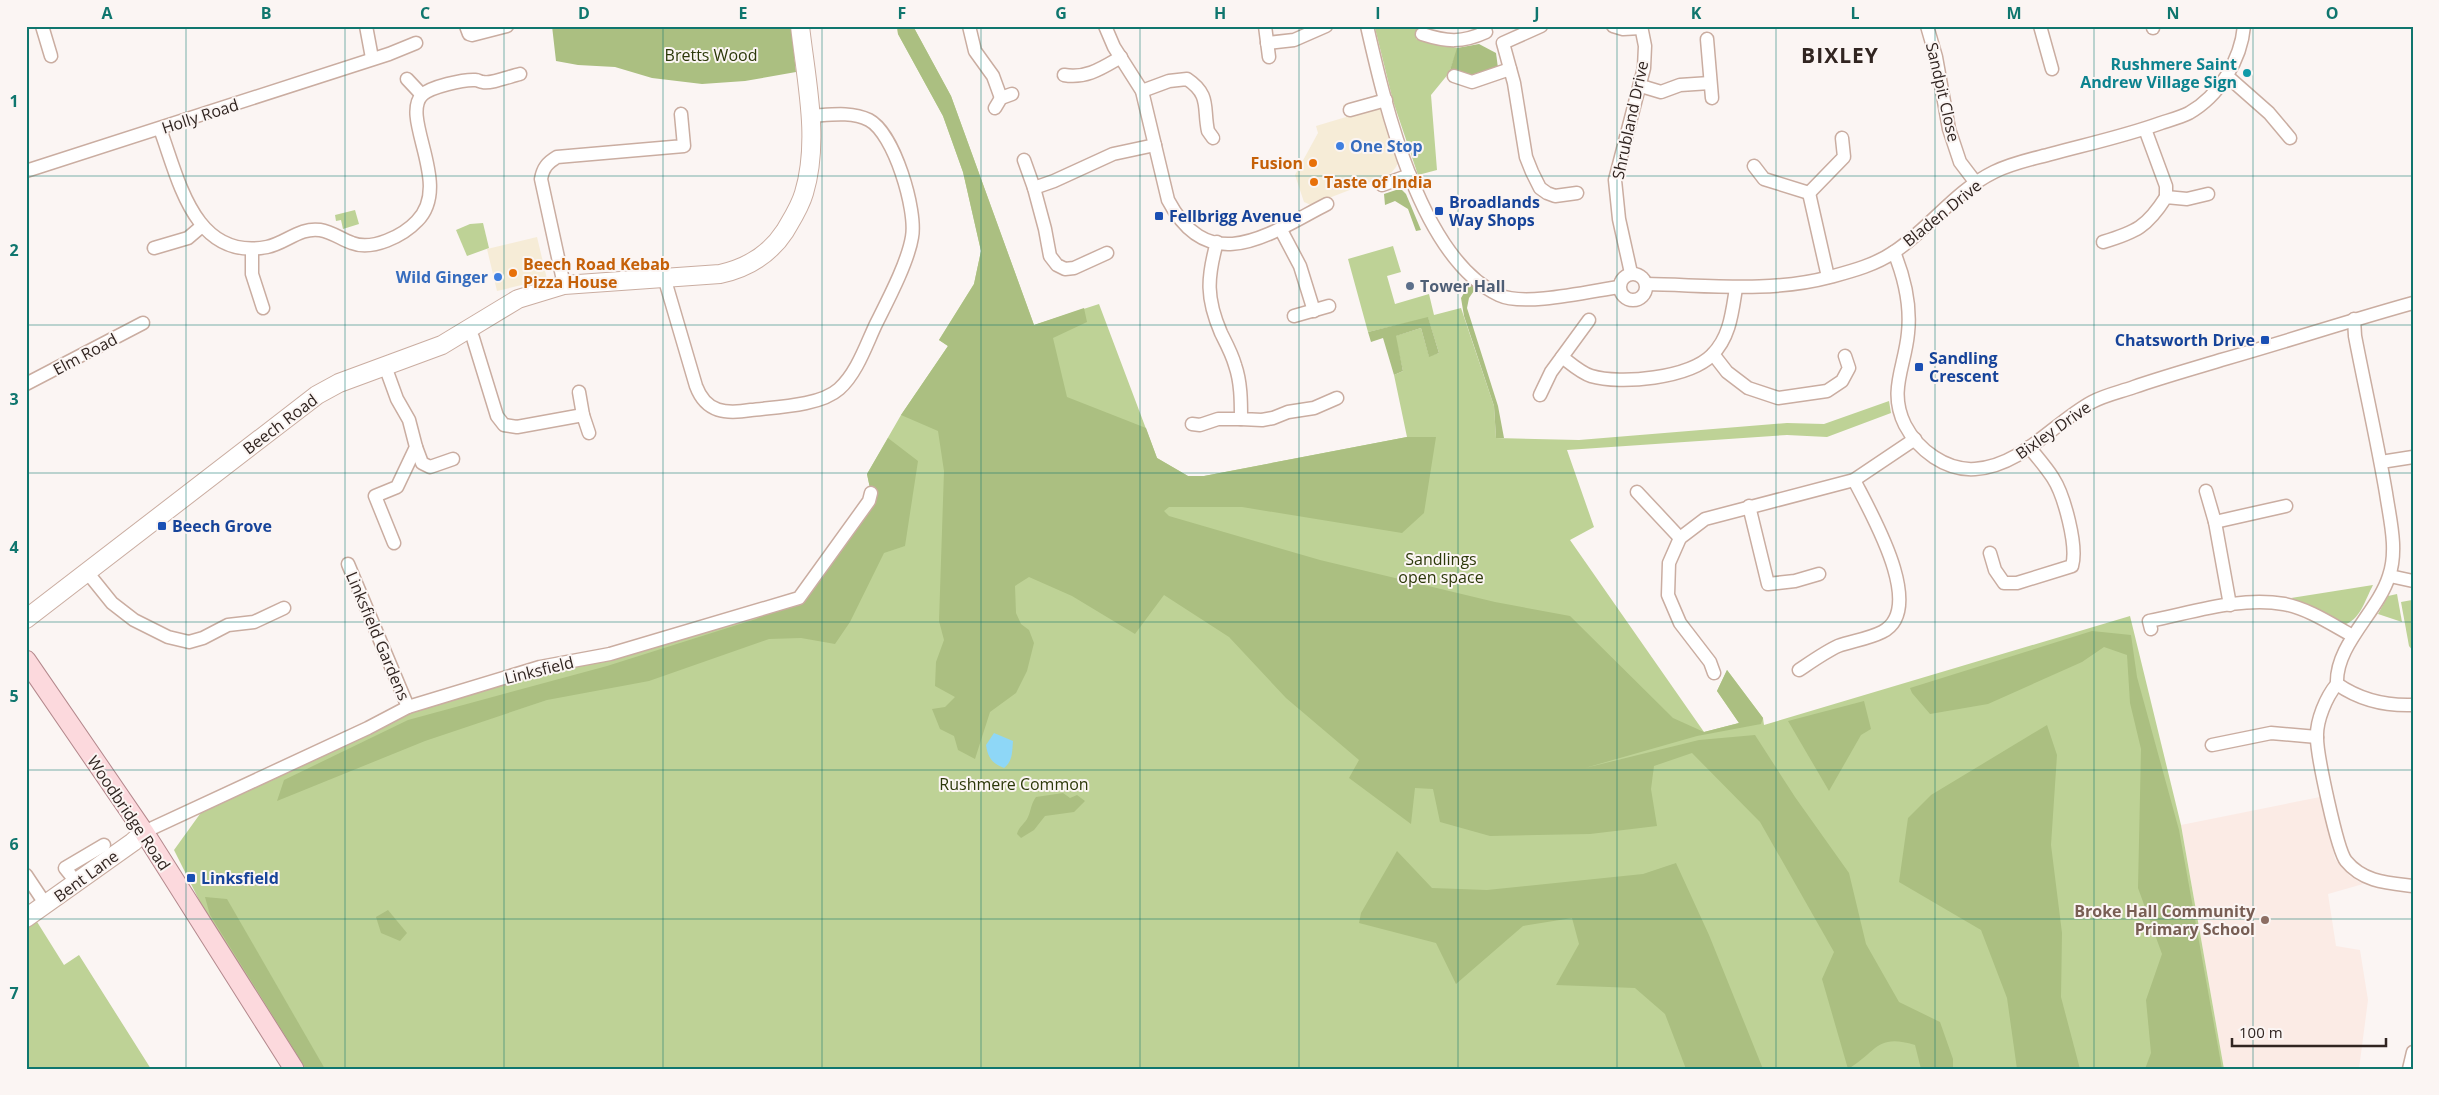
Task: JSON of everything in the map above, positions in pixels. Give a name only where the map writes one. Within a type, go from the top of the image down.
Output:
[{"type":"main road","name":"Woodbridge Road","points":[[26,660],[144,832],[294,1069]]},
{"type":"street","points":[[42,26],[51,56]]},
{"type":"street","points":[[366,26],[372,58]]},
{"type":"street","points":[[466,26],[469,34],[472,35],[507,26]]},
{"type":"street","name":"Beech Road","points":[[26,619],[317,395],[339,383],[442,345],[518,299],[564,285],[720,274],[741,268],[755,261],[776,242],[791,220],[804,194],[809,161],[810,116],[800,26]]},
{"type":"street","points":[[969,26],[975,51],[993,76],[1003,100]]},
{"type":"street","points":[[1105,26],[1142,92],[1168,200],[1175,213],[1196,233],[1217,242],[1234,244],[1251,242],[1281,230],[1328,204]]},
{"type":"street","points":[[1265,26],[1269,57]]},
{"type":"street","points":[[1267,43],[1294,40],[1326,26]]},
{"type":"street","points":[[1367,26],[1386,100],[1410,175],[1434,229],[1448,252],[1473,278],[1500,296],[1549,298],[1619,287]]},
{"type":"street","points":[[1422,34],[1454,41],[1470,39],[1485,29],[1492,40],[1503,44],[1541,26]]},
{"type":"street","points":[[1613,26],[1623,30],[1641,27]]},
{"type":"street","name":"Sandpit Close","points":[[1927,26],[1936,57],[1949,129],[1960,162],[1976,183]]},
{"type":"street","points":[[2040,26],[2052,69]]},
{"type":"street","name":"Bladen Drive","points":[[1646,284],[1736,288],[1778,286],[1828,277],[1868,265],[1894,252],[1976,183],[1994,172],[2021,162],[2145,129],[2189,113],[2210,97],[2227,76],[2238,52],[2244,26]]},
{"type":"street","name":"Shrubland Drive","points":[[1631,273],[1619,219],[1615,180],[1641,86],[1645,46],[1641,27]]},
{"type":"street","points":[[1707,39],[1712,98]]},
{"type":"street","name":"Holly Road","points":[[26,171],[160,129],[372,58],[390,54],[416,43]]},
{"type":"street","points":[[1503,44],[1510,69],[1526,157],[1540,188],[1555,196],[1577,193]]},
{"type":"street","points":[[1064,75],[1078,78],[1101,69],[1121,57]]},
{"type":"street","points":[[1454,76],[1472,82],[1510,69]]},
{"type":"street","points":[[160,129],[188,205],[202,226],[229,244],[252,249],[273,245],[303,232],[315,230],[327,232],[353,244],[365,246],[396,236],[412,226],[426,208],[431,187],[421,144],[417,107],[422,96],[431,89],[453,84],[477,79],[483,82],[520,74]]},
{"type":"street","points":[[2227,76],[2269,113],[2290,138]]},
{"type":"street","points":[[407,79],[422,96]]},
{"type":"street","points":[[1142,92],[1169,80],[1188,79],[1202,94],[1208,113],[1201,126],[1213,138]]},
{"type":"street","points":[[1641,86],[1661,92],[1680,85],[1710,83]]},
{"type":"street","points":[[1350,110],[1386,100]]},
{"type":"street","points":[[564,285],[541,180],[542,170],[548,162],[557,157],[684,146],[681,114]]},
{"type":"street","points":[[664,278],[696,386],[700,396],[708,405],[718,411],[732,413],[812,401],[838,390],[860,359],[885,306],[912,237],[913,215],[906,185],[880,128],[868,119],[856,116],[810,116]]},
{"type":"street","points":[[2103,242],[2134,232],[2155,214],[2166,198],[2166,186],[2145,129]]},
{"type":"street","points":[[1809,193],[1844,157],[1842,138]]},
{"type":"street","points":[[1034,188],[1113,154],[1155,145]]},
{"type":"street","points":[[1024,160],[1034,188],[1050,256],[1057,265],[1065,269],[1074,268],[1110,253]]},
{"type":"street","points":[[1754,166],[1764,179],[1809,193]]},
{"type":"street","points":[[1382,185],[1410,175]]},
{"type":"street","points":[[1809,193],[1828,277]]},
{"type":"street","points":[[2166,198],[2187,199],[2208,194]]},
{"type":"street","points":[[154,248],[188,238],[202,226]]},
{"type":"street","points":[[1281,230],[1300,266],[1314,311]]},
{"type":"street","points":[[1217,242],[1210,268],[1208,289],[1217,322],[1235,365],[1240,393],[1241,419]]},
{"type":"street","points":[[252,249],[252,274],[263,308]]},
{"type":"street","name":"Bixley Drive","points":[[1894,252],[1904,276],[1908,297],[1908,333],[1896,392],[1897,405],[1906,426],[1925,451],[1957,468],[1974,469],[2008,461],[2068,418],[2100,398],[2354,319],[2413,303]]},
{"type":"street","points":[[1631,273],[1641,276],[1646,284],[1644,294],[1632,300],[1624,297],[1619,287],[1623,277],[1631,273]]},
{"type":"street","points":[[1562,357],[1589,376],[1612,379],[1663,377],[1696,368],[1712,354],[1731,325],[1736,288]]},
{"type":"street","points":[[1294,316],[1330,306]]},
{"type":"street","points":[[2354,319],[2355,336],[2381,462],[2393,554],[2390,576],[2384,590],[2353,636],[2336,674],[2336,684],[2331,690],[2322,713],[2317,737],[2338,842],[2346,860],[2359,872],[2376,882],[2413,886]]},
{"type":"street","points":[[1540,395],[1551,372],[1589,320]]},
{"type":"street","name":"Elm Road","points":[[26,384],[143,323]]},
{"type":"street","points":[[468,330],[473,338],[497,416],[504,425],[517,427],[583,415]]},
{"type":"street","points":[[1712,354],[1727,372],[1748,388],[1778,398],[1827,391],[1842,381],[1849,368],[1845,356]]},
{"type":"street","points":[[385,366],[397,398],[409,420],[422,463],[430,467],[453,459]]},
{"type":"street","points":[[579,392],[583,415],[589,433]]},
{"type":"street","points":[[1192,424],[1208,428],[1218,419],[1262,420],[1288,412],[1314,408],[1337,398]]},
{"type":"street","points":[[1714,673],[1710,662],[1680,623],[1668,595],[1669,563],[1680,538],[1705,519],[1854,480],[1915,439]]},
{"type":"street","points":[[394,543],[375,496],[397,487],[416,447]]},
{"type":"street","points":[[1990,553],[1995,570],[2004,583],[2018,583],[2072,566],[2075,556],[2074,547],[2059,489],[2029,447]]},
{"type":"street","points":[[2381,462],[2413,457]]},
{"type":"street","points":[[1799,670],[1836,647],[1883,632],[1894,620],[1898,612],[1899,590],[1895,570],[1884,541],[1854,480]]},
{"type":"street","points":[[2206,490],[2215,522],[2230,605]]},
{"type":"street","points":[[1637,492],[1680,538]]},
{"type":"street","name":"Linksfield","points":[[144,832],[408,707],[540,667],[610,654],[799,598],[869,501],[871,493]]},
{"type":"street","points":[[1749,506],[1768,584],[1795,581],[1819,574]]},
{"type":"street","points":[[2215,522],[2286,506]]},
{"type":"street","name":"Linksfield Gardens","points":[[348,564],[408,707]]},
{"type":"street","points":[[87,572],[112,603],[134,620],[168,637],[189,642],[203,638],[228,625],[254,622],[284,608]]},
{"type":"street","points":[[2390,576],[2413,581]]},
{"type":"street","points":[[2150,629],[2149,621],[2230,605],[2260,602],[2285,604],[2310,613],[2353,636]]},
{"type":"street","points":[[2336,684],[2352,695],[2381,704],[2413,705]]},
{"type":"street","points":[[2212,745],[2272,733],[2317,737]]},
{"type":"street","name":"Bent Lane","points":[[26,918],[77,883],[144,832]]},
{"type":"street","points":[[77,883],[66,868],[104,845]]},
{"type":"street","points":[[26,875],[46,905]]},
{"type":"street","points":[[2410,1069],[2413,1052]]},
{"type":"shaded area","points":[[1376,95],[1398,163],[1396,167],[1391,173],[1378,179],[1311,205],[1304,202],[1295,175],[1318,133],[1316,126],[1346,117],[1343,105]]},
{"type":"shaded area","points":[[537,237],[547,279],[497,291],[487,249]]},
{"type":"shaded area","name":"Broke Hall Community Primary School","points":[[2320,797],[2335,859],[2350,876],[2363,884],[2328,894],[2336,946],[2360,950],[2368,1000],[2359,1069],[2224,1069],[2181,825]]},
{"type":"green space","name":"Bretts Wood","points":[[552,26],[791,26],[796,72],[745,81],[702,84],[652,78],[615,67],[578,65],[556,61]]},
{"type":"green space","name":"Rushmere Common","points":[[897,26],[913,26],[951,96],[1034,325],[1099,304],[1157,458],[1188,476],[1204,476],[1407,437],[1394,375],[1403,371],[1395,336],[1421,328],[1429,356],[1439,353],[1428,318],[1368,332],[1348,259],[1393,246],[1401,272],[1387,276],[1395,304],[1429,294],[1434,315],[1461,308],[1494,406],[1496,438],[1579,440],[1787,423],[1824,424],[1889,401],[1891,413],[1827,437],[1787,435],[1567,450],[1594,527],[1570,540],[1704,732],[1739,723],[1717,691],[1727,670],[1763,718],[1764,725],[2130,616],[2181,825],[2224,1069],[305,1069],[208,918],[174,850],[205,807],[408,707],[799,598],[871,493],[867,474],[901,415],[948,346],[939,340],[974,284],[981,251],[963,172],[943,116],[898,34]]},
{"type":"green space","points":[[897,26],[913,26],[951,96],[1034,325],[1084,308],[1087,322],[1053,338],[1067,397],[1146,428],[1157,458],[1188,476],[1204,476],[1407,437],[1436,437],[1424,513],[1402,533],[1242,507],[1169,507],[1164,511],[1169,516],[1320,560],[1495,602],[1570,616],[1673,718],[1704,732],[1739,723],[1717,691],[1727,670],[1763,718],[1761,724],[1697,736],[1585,768],[1699,740],[1755,735],[1795,797],[1849,873],[1866,944],[1899,1002],[1940,1022],[1953,1059],[1953,1069],[1921,1069],[1915,1045],[1892,1041],[1878,1046],[1848,1069],[1822,979],[1834,952],[1760,822],[1692,753],[1654,766],[1651,789],[1657,826],[1590,834],[1490,836],[1440,822],[1433,789],[1415,788],[1411,824],[1349,778],[1359,760],[1286,698],[1229,637],[1164,595],[1135,634],[1072,596],[1029,577],[1015,586],[1016,613],[1021,624],[1029,630],[1034,643],[1027,671],[1016,693],[990,712],[975,759],[958,750],[954,736],[940,729],[932,709],[945,707],[955,697],[935,686],[936,662],[944,640],[939,621],[944,471],[938,431],[901,415],[948,346],[939,340],[974,284],[981,251],[963,172],[943,116],[898,34]]},
{"type":"green space","points":[[1402,26],[1417,29],[1416,39],[1458,48],[1449,73],[1431,95],[1437,170],[1418,175],[1393,101],[1375,28]]},
{"type":"green space","points":[[1479,44],[1496,53],[1498,68],[1472,77],[1450,70],[1457,48]]},
{"type":"green space","points":[[1402,190],[1406,194],[1421,230],[1416,231],[1408,209],[1395,201],[1385,205],[1384,194]]},
{"type":"green space","points":[[355,210],[359,224],[343,229],[341,220],[336,221],[335,215]]},
{"type":"green space","points":[[483,223],[489,248],[467,256],[456,230],[470,224]]},
{"type":"green space","points":[[1473,278],[1480,282],[1469,298],[1467,308],[1498,406],[1504,438],[1496,438],[1494,406],[1464,316],[1461,298]]},
{"type":"green space","points":[[1428,317],[1439,353],[1429,357],[1421,328],[1396,336],[1403,371],[1394,375],[1383,338],[1371,342],[1368,332]]},
{"type":"green space","points":[[888,438],[918,461],[905,546],[884,553],[850,622],[835,644],[801,638],[769,639],[649,681],[547,700],[425,741],[277,801],[284,780],[408,720],[607,666],[756,619],[788,601],[799,598],[871,493],[867,474]]},
{"type":"green space","points":[[2373,585],[2358,615],[2349,623],[2343,625],[2291,598]]},
{"type":"green space","points":[[2397,594],[2402,622],[2378,614],[2388,596]]},
{"type":"green space","points":[[2412,600],[2413,651],[2409,646],[2401,602]]},
{"type":"green space","points":[[2092,631],[2131,635],[2137,677],[2179,830],[2222,1069],[2145,1069],[2151,1053],[2146,1000],[2162,954],[2138,888],[2141,749],[2130,703],[2127,655],[2104,647],[2082,662],[1988,704],[1930,714],[1910,688]]},
{"type":"green space","points":[[1864,701],[1871,729],[1861,735],[1829,791],[1788,721]]},
{"type":"green space","points":[[2047,725],[2057,755],[2051,845],[2062,933],[2061,997],[2080,1069],[2017,1069],[2007,998],[1981,930],[1899,882],[1908,818],[1931,795]]},
{"type":"green space","points":[[1063,793],[1070,798],[1077,795],[1085,801],[1074,812],[1045,816],[1034,830],[1021,838],[1017,834],[1028,817],[1036,797]]},
{"type":"green space","points":[[1397,851],[1432,888],[1487,890],[1643,874],[1676,863],[1709,935],[1763,1069],[1686,1069],[1665,1014],[1635,988],[1556,985],[1579,944],[1572,918],[1523,926],[1456,984],[1436,943],[1359,923],[1361,913]]},
{"type":"green space","points":[[205,897],[227,899],[325,1069],[306,1069],[210,915]]},
{"type":"green space","points":[[388,910],[407,933],[400,941],[381,933],[376,917]]},
{"type":"green space","points":[[34,917],[64,965],[79,955],[151,1069],[26,1069],[26,922]]},
{"type":"water","points":[[994,733],[1013,741],[1011,759],[1004,768],[996,764],[989,757],[987,750],[986,745]]},
{"type":"place","name":"Rushmere Saint Andrew Village Sign","points":[[2247,73]]},
{"type":"place","name":"One Stop","points":[[1340,146]]},
{"type":"place","name":"Fusion","points":[[1313,163]]},
{"type":"place","name":"Taste of India","points":[[1314,182]]},
{"type":"place","name":"Broadlands Way Shops","points":[[1439,211]]},
{"type":"place","name":"Fellbrigg Avenue","points":[[1159,216]]},
{"type":"place","name":"Beech Road Kebab Pizza House","points":[[513,273]]},
{"type":"place","name":"Wild Ginger","points":[[498,277]]},
{"type":"place","name":"Tower Hall","points":[[1410,286]]},
{"type":"place","name":"Chatsworth Drive","points":[[2265,340]]},
{"type":"place","name":"Sandling Crescent","points":[[1919,367]]},
{"type":"place","name":"Beech Grove","points":[[162,526]]},
{"type":"place","name":"Linksfield","points":[[191,878]]},
{"type":"place","name":"Broke Hall Community Primary School","points":[[2265,920]]},
{"type":"district","name":"BIXLEY","points":[[1840,55]]},
{"type":"park label","name":"Sandlings open space","points":[[1441,568]]}]
